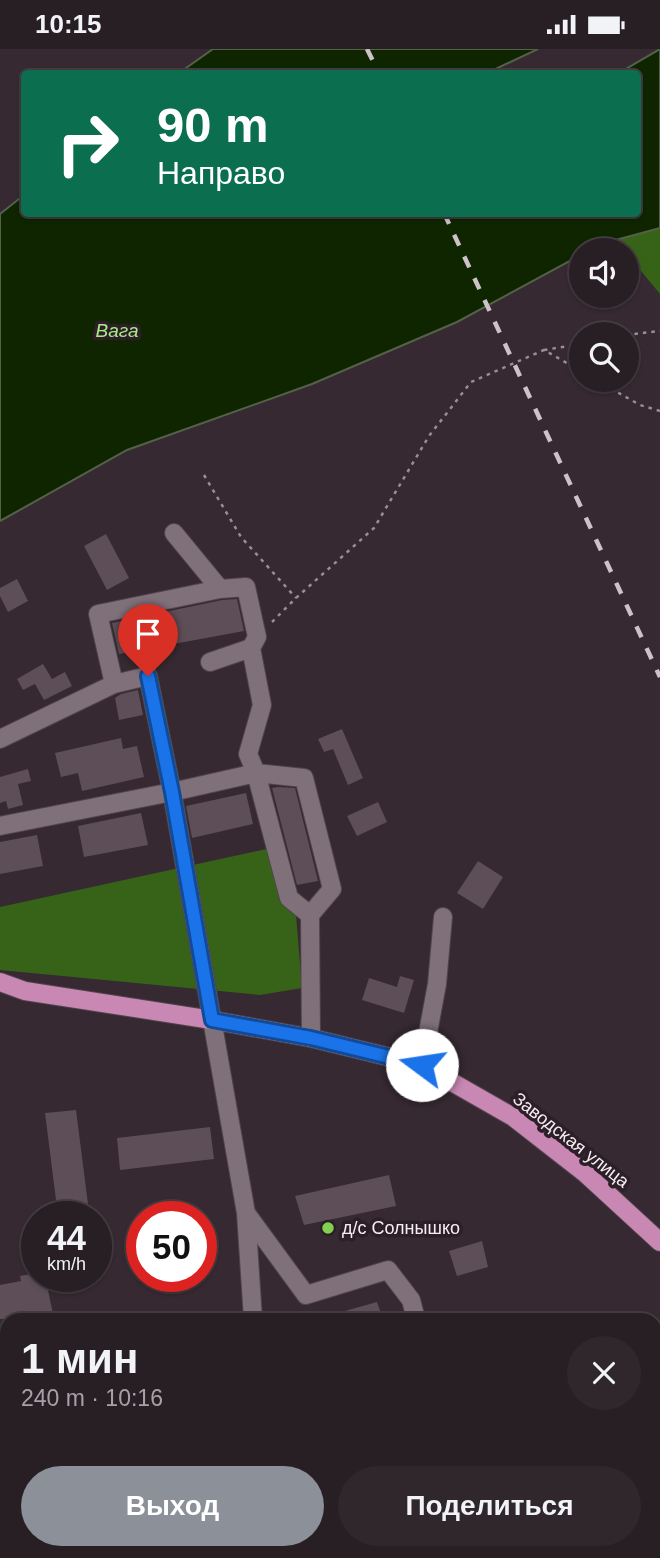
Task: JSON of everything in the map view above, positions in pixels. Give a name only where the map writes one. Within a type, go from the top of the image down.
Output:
[{"type":"main road","name":"Заводская улица","points":[[0,982],[25,991],[311,1038],[422,1065],[513,1117],[586,1174],[660,1242]]},
{"type":"street","points":[[174,533],[220,589]]},
{"type":"street","points":[[114,684],[98,614],[220,589],[246,587],[262,705],[248,754],[256,772],[289,898],[310,915]]},
{"type":"street","points":[[210,662],[254,643]]},
{"type":"street","points":[[0,739],[114,684],[148,676],[172,792],[246,1213],[253,1313]]},
{"type":"street","points":[[0,826],[172,792],[256,772],[304,778],[332,889],[310,915],[311,1038]]},
{"type":"street","points":[[422,1065],[437,984],[443,917]]},
{"type":"street","points":[[246,1213],[306,1294],[388,1271],[411,1300],[414,1313]]},
{"type":"path","points":[[639,333],[660,331]]},
{"type":"path","points":[[254,643],[296,598],[374,529],[429,436],[471,382],[544,350],[569,346]]},
{"type":"path","points":[[544,350],[569,364]]},
{"type":"path","points":[[617,392],[640,405],[660,411]]},
{"type":"path","points":[[204,475],[241,537],[296,598]]},
{"type":"green space","points":[[660,228],[660,294],[639,269],[639,238],[626,238]]},
{"type":"green space","points":[[280,846],[296,915],[302,988],[260,995],[0,970],[0,907]]},
{"type":"water","points":[[213,49],[538,49],[493,70],[183,70]]},
{"type":"water","name":"Вага","points":[[660,49],[660,228],[623,238],[569,238],[569,261],[457,322],[312,384],[127,450],[0,521],[0,214],[21,197],[21,217],[641,217],[641,70],[624,70]]},
{"type":"building","points":[[106,534],[129,578],[107,590],[84,546]]},
{"type":"building","points":[[17,579],[28,601],[8,612],[0,596],[0,588]]},
{"type":"building","points":[[237,599],[244,631],[119,654],[112,623]]},
{"type":"building","points":[[43,664],[52,679],[65,672],[72,686],[44,700],[35,684],[23,690],[17,679]]},
{"type":"building","points":[[138,690],[143,715],[119,720],[115,698]]},
{"type":"building","points":[[342,729],[363,778],[348,785],[333,749],[324,752],[318,739]]},
{"type":"building","points":[[121,738],[123,749],[137,746],[144,777],[82,791],[78,773],[61,777],[55,753]]},
{"type":"building","points":[[28,769],[31,781],[18,784],[23,805],[8,809],[6,801],[0,803],[0,777]]},
{"type":"building","points":[[272,788],[295,788],[318,881],[297,885]]},
{"type":"building","points":[[246,793],[253,824],[192,838],[186,806]]},
{"type":"building","points":[[378,802],[387,822],[357,836],[347,816]]},
{"type":"building","points":[[141,813],[148,845],[84,857],[78,826]]},
{"type":"building","points":[[37,835],[43,866],[0,874],[0,842]]},
{"type":"building","points":[[478,861],[503,877],[483,909],[457,893]]},
{"type":"building","points":[[400,976],[414,980],[404,1013],[362,1000],[369,978],[397,987]]},
{"type":"building","points":[[76,1110],[88,1201],[56,1201],[45,1113]]},
{"type":"building","points":[[210,1127],[214,1159],[120,1170],[117,1138]]},
{"type":"building","points":[[389,1175],[396,1206],[304,1225],[295,1196]]},
{"type":"building","points":[[482,1241],[488,1267],[457,1276],[449,1251]]},
{"type":"building","points":[[21,1281],[21,1292],[48,1292],[53,1313],[0,1313],[0,1285]]},
{"type":"building","points":[[377,1302],[381,1313],[338,1313]]},
{"type":"railway","points":[[367,49],[378,70]]},
{"type":"railway","points":[[446,217],[660,677]]},
{"type":"place","name":"д/с Солнышко","points":[[328,1228]]},
{"type":"route","points":[[148,676],[172,792],[212,1020],[311,1038],[422,1065]]}]
